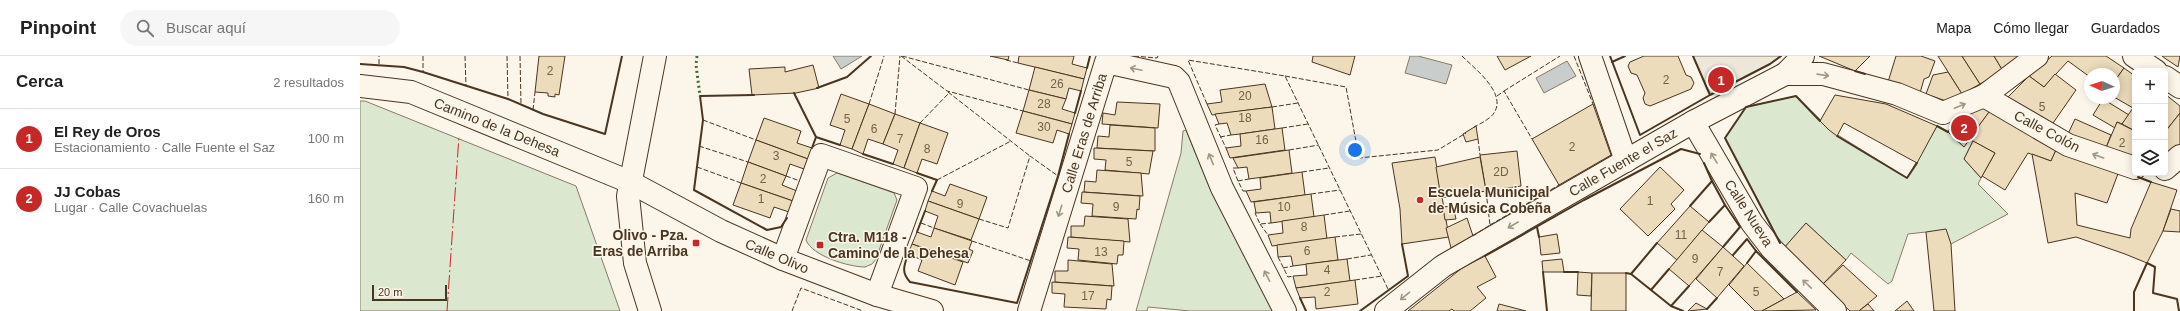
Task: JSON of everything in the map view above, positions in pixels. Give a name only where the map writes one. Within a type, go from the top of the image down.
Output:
[{"type":"street","points":[[650,311],[643,292],[634,257],[629,214],[630,182],[655,56]]},
{"type":"street","points":[[1590,56],[1626,161]]},
{"type":"street","points":[[1784,74],[1803,56]]},
{"type":"street","points":[[1784,74],[1823,74],[1897,94],[1943,113],[1984,96],[2037,56]]},
{"type":"street","points":[[2134,56],[2152,68]]},
{"type":"street","name":"Calle Eras de Arriba","points":[[1029,311],[1106,62],[1174,77],[1179,82],[1222,188],[1284,311]]},
{"type":"street","name":"Calle Fuente el Saz","points":[[1386,311],[1443,266],[1693,122],[1784,74]]},
{"type":"street","points":[[2168,79],[2180,87]]},
{"type":"street","name":"Camino de la Dehesa","points":[[360,86],[411,92],[630,182]]},
{"type":"street","name":"Calle Colón","points":[[1984,96],[2068,145],[2132,167]]},
{"type":"street","name":"Calle Nueva","points":[[1693,122],[1752,223],[1772,249],[1835,311]]},
{"type":"street","points":[[783,259],[821,155],[916,188],[877,295]]},
{"type":"street","points":[[2168,166],[2180,156]]},
{"type":"street","name":"Calle Olivo","points":[[630,182],[708,224],[783,259],[877,295],[932,311]]},
{"type":"green space","points":[[1796,96],[1833,132],[1907,178],[1937,126],[1948,132],[1964,147],[1969,139],[1973,141],[1964,159],[1981,178],[1978,184],[2008,214],[1951,244],[1926,232],[1908,234],[1892,281],[1888,284],[1851,253],[1846,260],[1806,223],[1783,249],[1725,138],[1746,107]]},
{"type":"green space","points":[[360,101],[365,101],[576,186],[620,311],[360,311]]},
{"type":"green space","points":[[1186,130],[1210,189],[1274,311],[1190,311],[1148,307],[1147,311],[1136,311],[1181,153],[1183,131]]},
{"type":"green space","points":[[837,173],[894,193],[897,200],[876,259],[872,264],[865,267],[841,263],[823,256],[810,246],[806,240],[828,178]]},
{"type":"shaded area","points":[[833,56],[862,56],[841,69]]},
{"type":"shaded area","points":[[1410,56],[1418,56],[1452,65],[1446,84],[1405,73]]},
{"type":"shaded area","points":[[1693,56],[1781,56],[1770,64],[1710,95]]},
{"type":"shaded area","points":[[1567,61],[1576,76],[1544,93],[1536,78]]},
{"type":"building","points":[[539,56],[565,56],[559,95],[555,94],[555,97],[548,96],[548,93],[535,92]]},
{"type":"building","points":[[990,56],[1009,56],[1008,60]]},
{"type":"building","points":[[1019,56],[1074,56],[1072,64],[1087,68],[1084,79],[1018,63]]},
{"type":"building","points":[[1313,56],[1355,56],[1350,75],[1312,62]]},
{"type":"building","points":[[1497,56],[1531,56],[1505,70]]},
{"type":"building","points":[[1644,56],[1678,56],[1686,75],[1691,77],[1694,83],[1691,89],[1650,106],[1645,104],[1643,98],[1645,93],[1637,75],[1631,73],[1628,66],[1630,62]]},
{"type":"building","points":[[1819,56],[1870,56],[1855,71]]},
{"type":"building","points":[[1896,56],[1921,56],[1935,61],[1929,77],[1924,79],[1920,93],[1888,82]]},
{"type":"building","points":[[1938,56],[1962,56],[1980,84],[1962,94]]},
{"type":"building","points":[[1962,56],[1994,56],[2003,71],[1980,84]]},
{"type":"building","points":[[1994,56],[2025,56],[2003,71]]},
{"type":"building","points":[[2052,56],[2106,56],[2124,68],[2120,74],[2120,68],[2084,68],[2084,73],[2068,61],[2044,87],[2029,76]]},
{"type":"building","points":[[2162,56],[2180,56],[2178,67],[2166,59]]},
{"type":"building","points":[[813,65],[819,88],[796,93],[752,95],[749,69],[785,67],[785,72]]},
{"type":"building","points":[[1035,67],[1084,79],[1081,91],[1069,88],[1066,99],[1029,90]]},
{"type":"building","points":[[2124,68],[2132,74],[2132,107],[2120,100],[2120,74]]},
{"type":"building","points":[[1948,72],[1962,94],[1949,102],[1926,94],[1933,75]]},
{"type":"building","points":[[2055,74],[2076,90],[2051,126],[2007,98],[2029,76],[2044,87]]},
{"type":"building","points":[[1265,84],[1272,107],[1212,115],[1207,104],[1222,102],[1220,90]]},
{"type":"building","points":[[1029,90],[1066,99],[1062,109],[1075,113],[1072,124],[1023,111]]},
{"type":"building","points":[[841,94],[869,104],[852,149],[840,145],[845,130],[830,125]]},
{"type":"building","points":[[1835,95],[1886,104],[1937,126],[1917,163],[1844,123],[1837,136],[1829,130],[1820,121]]},
{"type":"building","points":[[2168,96],[2180,106],[2180,113],[2168,128]]},
{"type":"building","points":[[1117,102],[1160,104],[1158,128],[1102,124],[1103,113],[1115,115]]},
{"type":"building","points":[[869,104],[895,114],[883,144],[868,139],[863,154],[852,149]]},
{"type":"building","points":[[1593,104],[1611,155],[1559,185],[1532,139]]},
{"type":"building","points":[[2100,104],[2111,104],[2129,115],[2122,124],[2117,122],[2115,128],[2093,115]]},
{"type":"building","points":[[1985,105],[1992,108],[1964,147],[1948,132],[1953,123]]},
{"type":"building","points":[[1272,107],[1275,129],[1240,134],[1231,135],[1227,123],[1219,124],[1215,114]]},
{"type":"building","points":[[1992,108],[2056,150],[2051,161],[2028,153],[2005,190],[1982,176],[1995,153],[1969,139]]},
{"type":"building","points":[[2132,109],[2132,129],[2122,124]]},
{"type":"building","points":[[1023,111],[1072,124],[1069,134],[1057,130],[1053,143],[1016,133]]},
{"type":"building","points":[[2180,113],[2180,149],[2168,157],[2168,140],[2168,128]]},
{"type":"building","points":[[895,114],[920,123],[904,168],[893,164],[898,150],[883,144]]},
{"type":"building","points":[[764,118],[801,131],[797,143],[812,148],[808,159],[756,140]]},
{"type":"building","points":[[2075,119],[2111,135],[2105,150],[2068,134]]},
{"type":"building","points":[[2117,122],[2132,130],[2132,161],[2105,150]]},
{"type":"building","points":[[920,123],[948,133],[937,164],[922,159],[917,173],[904,168]]},
{"type":"building","points":[[1110,125],[1155,128],[1155,151],[1097,148],[1098,136],[1109,137]]},
{"type":"building","points":[[1476,126],[1478,139],[1466,142],[1463,134]]},
{"type":"building","points":[[1282,128],[1285,150],[1230,158],[1226,148],[1241,146],[1240,134]]},
{"type":"building","points":[[756,140],[808,159],[804,169],[790,164],[786,176],[748,162]]},
{"type":"building","points":[[1973,141],[1995,153],[1981,178],[1964,159]]},
{"type":"building","points":[[1094,148],[1153,151],[1149,174],[1105,170],[1106,160],[1094,159]]},
{"type":"building","points":[[1289,150],[1292,173],[1278,175],[1249,179],[1247,167],[1238,168],[1233,158]]},
{"type":"building","points":[[2056,150],[2119,171],[2107,203],[2075,193],[2077,225],[2130,238],[2131,229],[2151,182],[2177,190],[2163,231],[2147,263],[2076,237],[2048,243],[2032,154],[2051,161]]},
{"type":"building","points":[[1517,151],[1521,186],[1486,191],[1480,155]]},
{"type":"building","name":"Escuela Municipal de Música Cobeña","points":[[1435,157],[1449,237],[1402,244],[1400,209],[1392,163]]},
{"type":"building","points":[[1480,157],[1486,191],[1441,198],[1436,167]]},
{"type":"building","points":[[748,162],[786,176],[782,185],[797,191],[793,201],[741,183]]},
{"type":"building","points":[[1660,167],[1684,190],[1671,204],[1675,209],[1648,236],[1620,209]]},
{"type":"building","points":[[1097,170],[1141,173],[1143,196],[1084,192],[1085,181],[1096,182]]},
{"type":"building","points":[[1302,172],[1305,195],[1251,202],[1246,191],[1261,189],[1260,178]]},
{"type":"building","points":[[741,183],[793,201],[789,212],[774,207],[770,218],[733,205]]},
{"type":"building","points":[[950,184],[987,197],[979,219],[928,201],[932,191],[945,196]]},
{"type":"building","points":[[1082,192],[1140,196],[1139,210],[1137,209],[1136,219],[1092,216],[1093,204],[1081,203]]},
{"type":"building","points":[[1311,194],[1314,217],[1271,223],[1270,212],[1256,213],[1254,202]]},
{"type":"building","points":[[928,201],[979,219],[971,240],[934,228],[938,216],[925,211]]},
{"type":"building","points":[[1453,206],[1456,219],[1445,220],[1443,207]]},
{"type":"building","points":[[1690,206],[1709,222],[1677,260],[1657,243]]},
{"type":"building","points":[[2171,209],[2180,211],[2180,232],[2163,231]]},
{"type":"building","points":[[1324,215],[1327,239],[1272,246],[1268,235],[1283,233],[1282,221]]},
{"type":"building","points":[[1085,216],[1128,219],[1130,242],[1071,237],[1071,226],[1084,226]]},
{"type":"building","points":[[1467,218],[1473,236],[1451,248],[1446,228]]},
{"type":"building","points":[[1806,223],[1846,260],[1822,285],[1783,249]]},
{"type":"building","points":[[934,228],[972,241],[969,249],[973,251],[968,263],[912,244],[917,232],[931,237]]},
{"type":"building","points":[[1946,229],[1951,244],[1955,311],[1934,311],[1926,232]]},
{"type":"building","points":[[1702,230],[1723,247],[1689,286],[1669,269]]},
{"type":"building","points":[[1557,234],[1560,253],[1541,255],[1539,237]]},
{"type":"building","points":[[1068,237],[1124,241],[1123,255],[1118,255],[1117,264],[1078,260],[1079,249],[1067,248]]},
{"type":"building","points":[[1335,237],[1338,260],[1293,266],[1291,256],[1278,257],[1277,245]]},
{"type":"building","points":[[912,244],[963,262],[955,285],[918,271],[922,260],[908,254]]},
{"type":"building","points":[[1723,247],[1744,266],[1717,298],[1696,279]]},
{"type":"building","points":[[1485,256],[1496,277],[1477,287],[1486,298],[1470,311],[1454,311],[1452,309],[1449,311],[1408,311],[1462,268]]},
{"type":"building","points":[[1347,259],[1350,281],[1296,288],[1293,276],[1307,275],[1306,264]]},
{"type":"building","points":[[1562,259],[1564,272],[1543,272],[1542,261]]},
{"type":"building","points":[[1068,260],[1112,264],[1114,286],[1055,282],[1055,271],[1068,271]]},
{"type":"building","points":[[1747,263],[1784,299],[1762,311],[1755,311],[1729,285]]},
{"type":"building","points":[[1843,265],[1877,296],[1859,311],[1850,311],[1822,285]]},
{"type":"building","points":[[1578,272],[1592,273],[1591,296],[1577,295]]},
{"type":"building","points":[[1592,273],[1626,273],[1626,311],[1591,311]]},
{"type":"building","points":[[1355,280],[1358,304],[1316,309],[1315,297],[1300,298],[1296,288]]},
{"type":"building","points":[[1052,282],[1112,286],[1111,300],[1107,299],[1106,309],[1064,307],[1065,294],[1052,293]]},
{"type":"building","points":[[1797,292],[1816,310],[1762,311],[1784,299]]},
{"type":"building","points":[[1907,301],[1914,311],[1895,311]]},
{"type":"building","points":[[1696,303],[1707,309],[1688,311]]},
{"type":"building","points":[[1499,304],[1526,311],[1497,311]]},
{"type":"building","points":[[1868,304],[1874,311],[1859,311]]},
{"type":"hedge","points":[[697,56],[696,65],[700,96]]},
{"type":"fence","points":[[379,56],[379,64]]},
{"type":"fence","points":[[423,56],[423,72]]},
{"type":"fence","points":[[465,56],[466,86]]},
{"type":"fence","points":[[507,56],[508,99]]},
{"type":"fence","points":[[520,56],[521,104]]},
{"type":"fence","points":[[869,104],[884,56]]},
{"type":"fence","points":[[895,114],[900,56]]},
{"type":"fence","points":[[901,56],[947,91],[1023,111]]},
{"type":"fence","points":[[902,56],[1029,90]]},
{"type":"fence","points":[[1134,56],[1157,58],[1158,56]]},
{"type":"fence","points":[[1462,56],[1488,82],[1496,97],[1497,105],[1494,113],[1482,123],[1474,127]]},
{"type":"fence","points":[[1504,91],[1560,56]]},
{"type":"fence","points":[[1574,56],[1593,104]]},
{"type":"fence","points":[[1006,60],[1018,63]]},
{"type":"fence","points":[[1207,104],[1188,60],[1285,76],[1388,289]]},
{"type":"fence","points":[[1285,76],[1346,87],[1359,158],[1438,150],[1466,133]]},
{"type":"fence","points":[[1497,96],[1504,91],[1532,139]]},
{"type":"fence","points":[[533,110],[535,92]]},
{"type":"fence","points":[[948,92],[1030,156]]},
{"type":"fence","points":[[920,123],[949,93]]},
{"type":"fence","points":[[1272,107],[1298,103]]},
{"type":"fence","points":[[703,120],[756,140]]},
{"type":"fence","points":[[1219,124],[1215,125],[1226,148]]},
{"type":"fence","points":[[1282,128],[1308,124]]},
{"type":"fence","points":[[1220,137],[1231,135]]},
{"type":"fence","points":[[1478,139],[1480,155]]},
{"type":"fence","points":[[937,180],[1011,141]]},
{"type":"fence","points":[[1289,150],[1319,145]]},
{"type":"fence","points":[[699,146],[748,162]]},
{"type":"fence","points":[[979,219],[1008,228],[1030,156],[1058,176]]},
{"type":"fence","points":[[697,167],[741,183]]},
{"type":"fence","points":[[1238,168],[1233,168],[1238,181]]},
{"type":"fence","points":[[1302,172],[1329,168]]},
{"type":"fence","points":[[786,176],[800,181]]},
{"type":"fence","points":[[1246,191],[1243,191],[1238,181],[1249,179]]},
{"type":"fence","points":[[1490,225],[1559,185]]},
{"type":"fence","points":[[1311,194],[1340,190]]},
{"type":"fence","points":[[1473,236],[1490,225],[1486,191]]},
{"type":"fence","points":[[1324,215],[1350,211]]},
{"type":"fence","points":[[1256,213],[1260,224],[1271,223]]},
{"type":"fence","points":[[921,223],[934,228]]},
{"type":"fence","points":[[1260,224],[1268,235]]},
{"type":"fence","points":[[1335,237],[1361,234]]},
{"type":"fence","points":[[972,241],[1031,261]]},
{"type":"fence","points":[[1347,259],[1371,255]]},
{"type":"fence","points":[[1278,257],[1288,277],[1293,276]]},
{"type":"fence","points":[[1283,268],[1293,266]]},
{"type":"fence","points":[[1355,280],[1382,276]]},
{"type":"fence","points":[[792,311],[801,288],[863,311]]},
{"type":"wall","points":[[360,64],[404,67],[423,72],[508,99],[543,114],[605,134],[622,56]]},
{"type":"wall","points":[[817,88],[847,77],[871,56]]},
{"type":"wall","points":[[1087,68],[1090,56]]},
{"type":"wall","points":[[1610,56],[1640,135],[1710,95],[1693,56]]},
{"type":"wall","points":[[1612,62],[1625,56]]},
{"type":"wall","points":[[1710,95],[1770,64],[1781,56]]},
{"type":"wall","points":[[1855,71],[1865,74]]},
{"type":"wall","points":[[1075,113],[1081,91]]},
{"type":"wall","points":[[794,93],[816,137],[812,148]]},
{"type":"wall","points":[[754,95],[700,96],[703,120],[694,190],[767,230],[781,227],[787,218]]},
{"type":"wall","points":[[1780,243],[1725,138],[1746,107],[1796,96],[1820,121]]},
{"type":"wall","points":[[1937,126],[1948,132]]},
{"type":"wall","points":[[908,254],[904,272],[910,282],[1017,303],[1058,176],[1069,134]]},
{"type":"wall","points":[[1837,136],[1907,178],[1917,163]]},
{"type":"wall","points":[[816,137],[840,145]]},
{"type":"wall","points":[[1485,256],[1584,200],[1681,149],[1700,154]]},
{"type":"wall","points":[[863,154],[893,164]]},
{"type":"wall","points":[[1704,163],[1712,181]]},
{"type":"wall","points":[[917,173],[937,180],[932,191]]},
{"type":"wall","points":[[2138,177],[2151,182]]},
{"type":"wall","points":[[1690,206],[1712,181],[1725,205]]},
{"type":"wall","points":[[1709,222],[1725,205],[1740,227],[1723,247]]},
{"type":"wall","points":[[917,232],[925,211]]},
{"type":"wall","points":[[1537,227],[1539,237]]},
{"type":"wall","points":[[1733,255],[1747,239],[1756,251]]},
{"type":"wall","points":[[1631,274],[1657,243]]},
{"type":"wall","points":[[1360,311],[1408,276],[1402,244]]},
{"type":"wall","points":[[1747,263],[1756,251],[1797,292]]},
{"type":"wall","points":[[2134,311],[2134,292],[2147,263],[2155,267],[2153,293],[2177,299],[2179,311]]},
{"type":"wall","points":[[1651,290],[1669,269]]},
{"type":"wall","points":[[1543,272],[1547,311]]},
{"type":"wall","points":[[1564,272],[1578,272]]},
{"type":"wall","points":[[1626,273],[1631,274],[1671,306],[1683,311]]},
{"type":"wall","points":[[1671,306],[1689,286]]},
{"type":"wall","points":[[1300,298],[1306,311]]},
{"type":"wall","points":[[1707,309],[1717,298]]},
{"type":"power","points":[[447,311],[459,136]]},
{"type":"place","name":"El Rey de Oros","points":[[1721,80]]},
{"type":"place","name":"JJ Cobas","points":[[1964,128]]},
{"type":"place","name":"Escuela Municipal de Música Cobeña","points":[[1420,200]]},
{"type":"place","name":"Olivo - Pza. Eras de Arriba","points":[[696,243]]},
{"type":"place","name":"Ctra. M118 - Camino de la Dehesa","points":[[820,245]]}]
